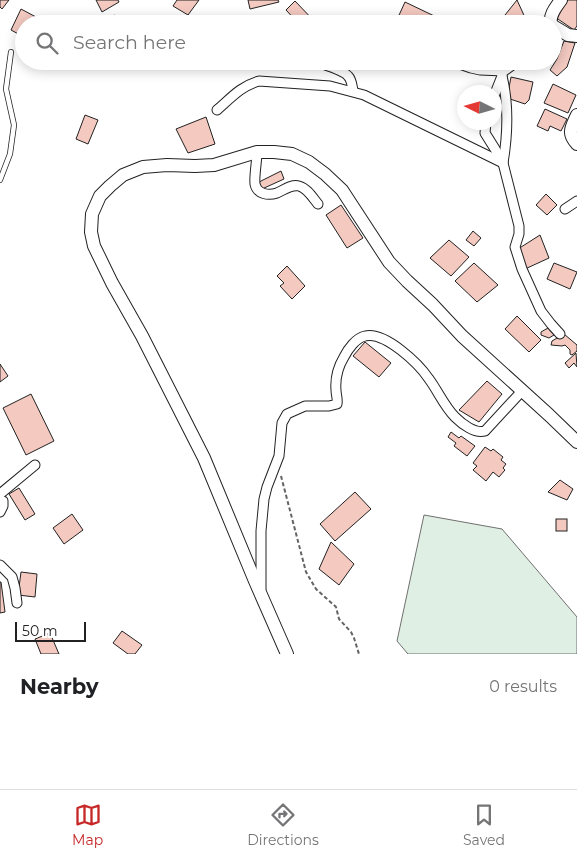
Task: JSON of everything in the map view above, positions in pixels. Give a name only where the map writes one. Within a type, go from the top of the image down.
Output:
[{"type":"street","points":[[562,31],[568,35],[577,36]]},
{"type":"street","points":[[337,70],[347,75],[353,91]]},
{"type":"street","points":[[480,70],[503,73]]},
{"type":"street","points":[[498,85],[503,73],[507,70]]},
{"type":"street","points":[[502,163],[507,138],[506,91],[503,73]]},
{"type":"street","points":[[217,110],[237,91],[259,81],[330,86],[353,91],[372,99],[502,163]]},
{"type":"street","points":[[577,115],[570,134],[577,144]]},
{"type":"street","points":[[485,130],[485,133],[502,163],[519,226],[515,247],[522,269],[541,311],[560,334]]},
{"type":"street","points":[[257,152],[255,184],[258,190],[263,194],[270,195],[292,186],[298,186],[304,188],[318,204]]},
{"type":"street","points":[[287,654],[204,458],[94,246],[91,232],[92,214],[100,196],[122,175],[143,168],[167,165],[214,165],[257,152],[292,154],[309,162],[342,190],[389,262],[462,336],[577,442]]},
{"type":"street","points":[[565,209],[577,201]]},
{"type":"street","points":[[260,593],[261,531],[264,499],[267,486],[278,461],[282,423],[287,414],[305,406],[337,404],[336,378],[338,371],[344,356],[356,341],[364,336],[372,335],[381,338],[407,354],[430,379],[455,417],[475,431],[485,431],[522,391]]},
{"type":"street","points":[[0,494],[35,466]]},
{"type":"street","points":[[0,500],[3,501],[0,512]]},
{"type":"street","points":[[0,565],[12,577],[17,603]]},
{"type":"lane","points":[[0,180],[10,154],[14,125],[6,89],[11,52]]},
{"type":"path","points":[[278,461],[306,572],[316,589],[336,607],[339,619],[351,632],[359,654]]},
{"type":"green space","points":[[424,515],[502,529],[577,617],[577,654],[408,654],[397,641]]},
{"type":"building","points":[[0,0],[9,0],[2,9],[0,7]]},
{"type":"building","points":[[96,0],[118,0],[119,2],[102,12]]},
{"type":"building","points":[[177,0],[199,0],[188,15],[173,6]]},
{"type":"building","points":[[248,0],[278,0],[279,2],[250,9]]},
{"type":"building","points":[[517,0],[524,15],[505,15]]},
{"type":"building","points":[[567,0],[577,0],[577,26],[574,30],[562,22],[562,15],[556,15]]},
{"type":"building","points":[[295,1],[308,15],[291,15],[286,10]]},
{"type":"building","points":[[405,2],[432,15],[399,15]]},
{"type":"building","points":[[21,9],[32,15],[18,15]]},
{"type":"building","points":[[15,22],[15,32],[11,30]]},
{"type":"building","points":[[564,41],[575,43],[567,67],[557,76],[550,70],[562,70],[562,46]]},
{"type":"building","points":[[511,77],[533,82],[529,100],[525,104],[507,98]]},
{"type":"building","points":[[553,84],[576,95],[568,113],[544,103]]},
{"type":"building","points":[[545,109],[567,119],[561,131],[550,126],[548,131],[537,126]]},
{"type":"building","points":[[85,115],[98,120],[88,144],[76,139]]},
{"type":"building","points":[[206,117],[215,144],[188,153],[176,129]]},
{"type":"building","points":[[281,171],[284,179],[262,189],[259,182]]},
{"type":"building","points":[[546,194],[557,205],[547,215],[536,205]]},
{"type":"building","points":[[341,205],[363,238],[347,248],[326,215]]},
{"type":"building","points":[[473,231],[481,238],[474,246],[466,240]]},
{"type":"building","points":[[540,235],[549,258],[525,269],[518,249]]},
{"type":"building","points":[[449,240],[469,257],[451,276],[430,258]]},
{"type":"building","points":[[474,263],[498,285],[477,302],[455,281]]},
{"type":"building","points":[[554,263],[577,272],[570,289],[547,279]]},
{"type":"building","points":[[287,266],[305,286],[292,299],[280,286],[284,283],[277,276]]},
{"type":"building","points":[[517,316],[541,340],[529,352],[505,329]]},
{"type":"building","points":[[548,328],[554,335],[549,338],[541,335],[541,332]]},
{"type":"building","points":[[564,334],[577,345],[577,351],[572,355],[565,345],[551,345],[552,341]]},
{"type":"building","points":[[365,342],[391,363],[379,377],[353,356]]},
{"type":"building","points":[[576,353],[577,367],[574,363],[569,368],[565,363]]},
{"type":"building","points":[[0,364],[8,376],[0,382]]},
{"type":"building","points":[[487,381],[502,394],[479,422],[459,410]]},
{"type":"building","points":[[31,394],[54,441],[26,455],[3,408]]},
{"type":"building","points":[[451,432],[459,438],[461,436],[475,446],[467,456],[454,446],[456,443],[448,437]]},
{"type":"building","points":[[485,447],[491,451],[493,449],[503,457],[501,460],[506,464],[503,468],[505,470],[499,477],[493,472],[486,481],[473,470],[477,466],[473,463]]},
{"type":"building","points":[[560,480],[573,489],[567,500],[548,492]]},
{"type":"building","points":[[19,488],[35,514],[25,520],[9,494]]},
{"type":"building","points":[[355,492],[371,509],[335,541],[320,524]]},
{"type":"building","points":[[72,514],[83,530],[64,544],[53,528]]},
{"type":"building","points":[[556,519],[567,519],[567,531],[556,531]]},
{"type":"building","points":[[331,542],[354,564],[339,585],[319,569]]},
{"type":"building","points":[[21,572],[37,574],[35,597],[18,595]]},
{"type":"building","points":[[0,582],[5,612],[0,613]]},
{"type":"building","points":[[122,631],[142,645],[135,654],[128,654],[113,643]]},
{"type":"building","points":[[50,633],[59,654],[41,654],[35,639]]}]
